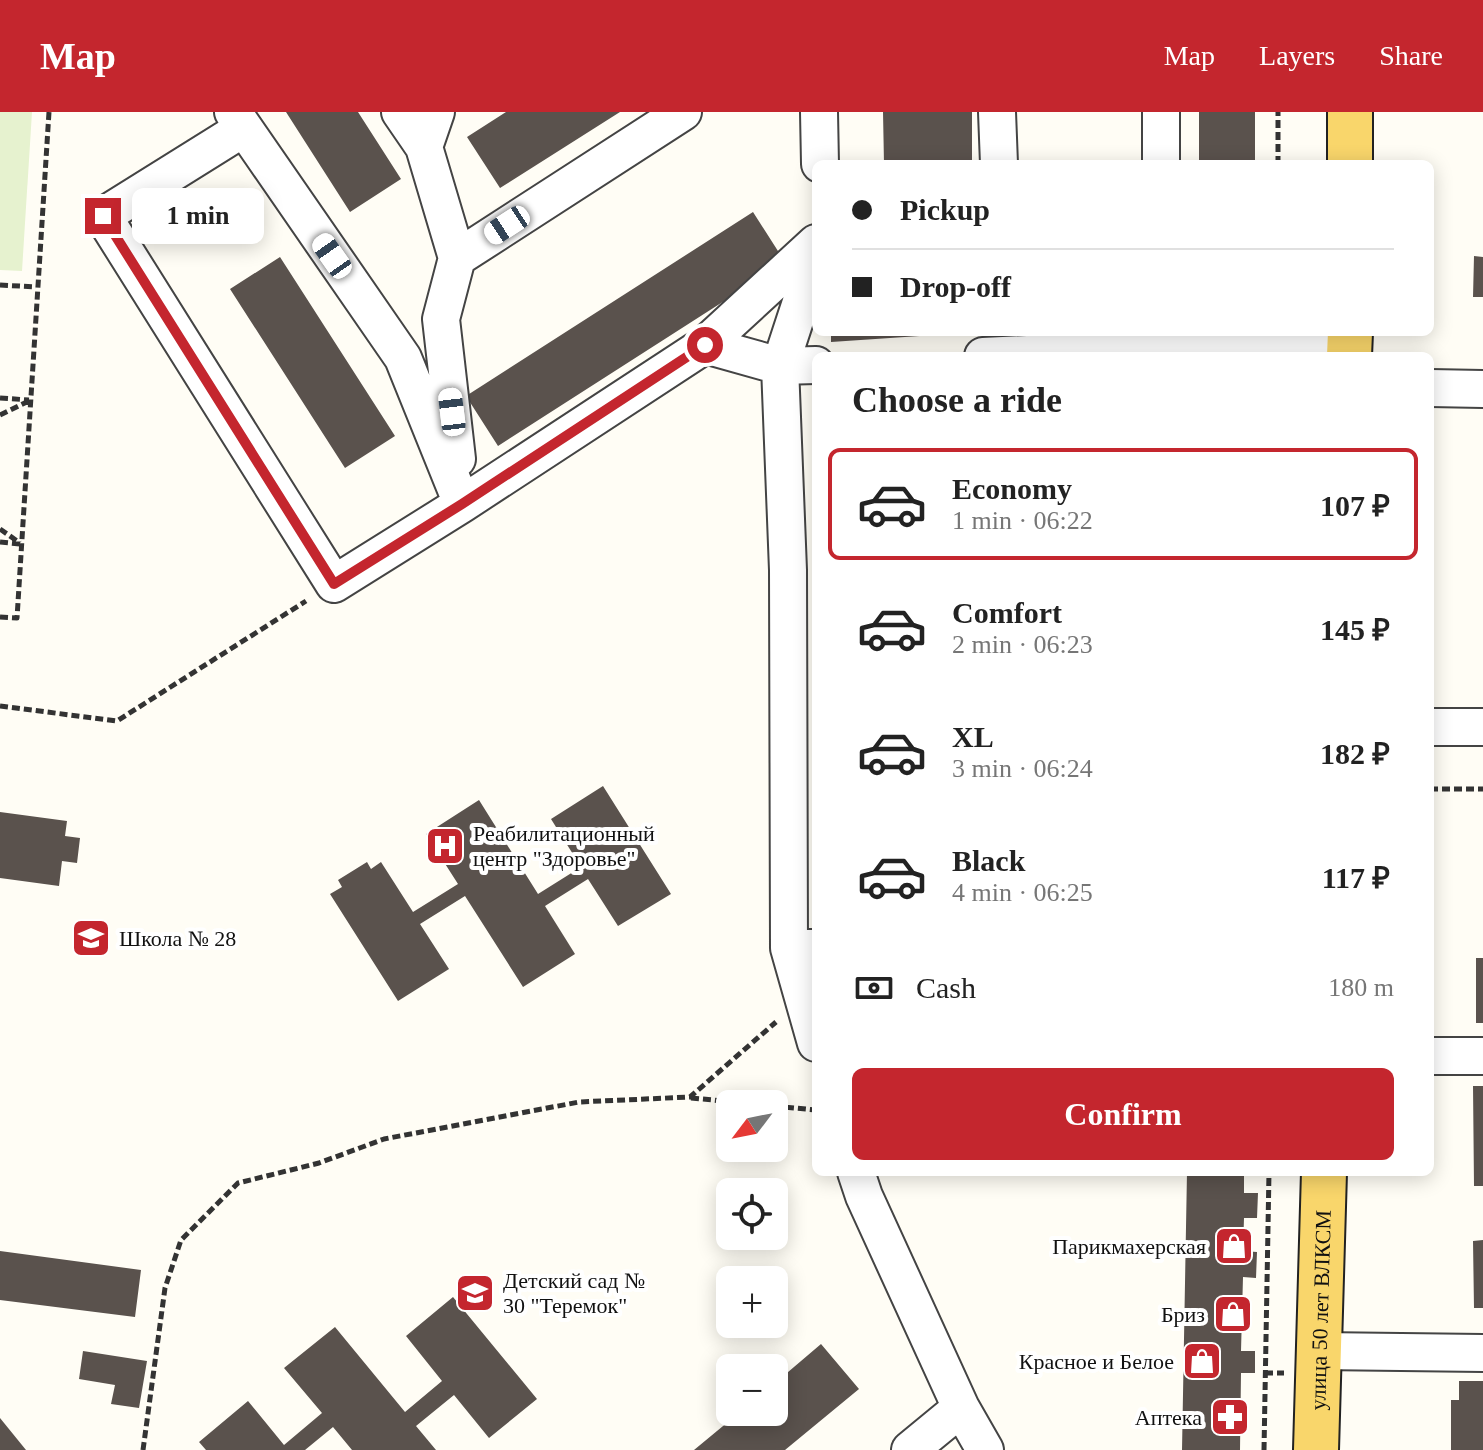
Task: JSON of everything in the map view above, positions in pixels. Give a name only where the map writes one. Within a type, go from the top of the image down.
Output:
[{"type":"main road","points":[[1350,112],[1350,160]]},
{"type":"main road","name":"улица 50 лет ВЛКСМ","points":[[1316,1450],[1324,1176]]},
{"type":"street","points":[[400,112],[424,147],[457,258],[441,319],[462,504]]},
{"type":"street","points":[[424,147],[436,112]]},
{"type":"street","points":[[457,258],[683,112]]},
{"type":"street","points":[[819,112],[820,160]]},
{"type":"street","points":[[997,112],[999,160]]},
{"type":"street","points":[[1161,112],[1161,160]]},
{"type":"street","points":[[462,504],[403,358],[238,120],[103,216],[334,584],[462,504],[705,345],[812,247]]},
{"type":"street","points":[[812,268],[780,366],[802,569],[802,999],[812,1030]]},
{"type":"street","points":[[1088,352],[1349,342]]},
{"type":"street","points":[[705,345],[780,366],[812,365]]},
{"type":"street","points":[[1434,388],[1483,389]]},
{"type":"street","points":[[1434,727],[1483,727]]},
{"type":"street","points":[[1434,1056],[1483,1056]]},
{"type":"street","points":[[857,1176],[961,1408],[985,1450]]},
{"type":"street","points":[[1319,1351],[1483,1353]]},
{"type":"street","points":[[910,1450],[961,1408]]},
{"type":"path","points":[[0,617],[17,618],[49,112]]},
{"type":"path","points":[[1278,112],[1278,160]]},
{"type":"path","points":[[0,285],[36,287]]},
{"type":"path","points":[[0,398],[30,400]]},
{"type":"path","points":[[0,415],[30,400]]},
{"type":"path","points":[[0,529],[21,544]]},
{"type":"path","points":[[0,542],[21,544]]},
{"type":"path","points":[[0,706],[117,721],[334,584]]},
{"type":"path","points":[[1434,789],[1483,789]]},
{"type":"path","points":[[690,1097],[802,999]]},
{"type":"path","points":[[143,1450],[165,1288],[181,1240],[238,1183],[319,1163],[384,1139],[579,1102],[690,1097],[716,1100]]},
{"type":"path","points":[[788,1107],[812,1110]]},
{"type":"path","points":[[1264,1450],[1269,1176]]},
{"type":"green space","points":[[0,112],[32,112],[22,271],[0,270]]},
{"type":"building","points":[[286,112],[358,112],[401,179],[350,212]]},
{"type":"building","points":[[506,112],[620,112],[500,188],[467,137]]},
{"type":"building","points":[[883,112],[972,112],[972,160],[884,160]]},
{"type":"building","points":[[1199,112],[1255,112],[1255,160],[1199,160]]},
{"type":"building","points":[[753,212],[785,262],[498,446],[466,396]]},
{"type":"building","points":[[1474,256],[1483,257],[1483,297],[1473,297]]},
{"type":"building","points":[[280,257],[395,436],[345,468],[230,289]]},
{"type":"building","points":[[831,336],[920,336],[831,342]]},
{"type":"building","points":[[603,786],[671,894],[618,926],[588,879],[545,906],[575,954],[523,987],[465,896],[420,924],[449,969],[398,1001],[330,894],[342,887],[338,880],[367,862],[371,869],[381,862],[413,912],[458,884],[426,834],[479,800],[538,894],[581,867],[551,819]]},
{"type":"building","points":[[0,812],[67,821],[65,836],[80,838],[77,863],[62,861],[59,886],[0,878]]},
{"type":"building","points":[[1476,958],[1483,958],[1483,1023],[1476,1023]]},
{"type":"building","points":[[1473,1086],[1483,1086],[1483,1186],[1474,1186]]},
{"type":"building","points":[[1187,1176],[1244,1176],[1244,1193],[1258,1193],[1257,1218],[1244,1218],[1243,1251],[1257,1252],[1256,1278],[1243,1277],[1241,1351],[1255,1351],[1255,1373],[1241,1373],[1240,1450],[1182,1450]]},
{"type":"building","points":[[1483,1240],[1483,1308],[1474,1308],[1473,1241]]},
{"type":"building","points":[[0,1251],[141,1270],[135,1317],[0,1300]]},
{"type":"building","points":[[453,1297],[537,1399],[489,1438],[454,1395],[416,1426],[436,1450],[352,1450],[333,1427],[305,1450],[206,1450],[199,1442],[248,1401],[284,1445],[322,1413],[284,1368],[335,1327],[405,1412],[442,1381],[406,1336]]},
{"type":"building","points":[[821,1344],[859,1389],[785,1450],[694,1450],[723,1426],[788,1426],[788,1372]]},
{"type":"building","points":[[83,1351],[147,1361],[139,1408],[111,1404],[115,1385],[79,1379]]},
{"type":"building","points":[[1459,1381],[1483,1381],[1483,1450],[1451,1450],[1451,1400],[1459,1400]]},
{"type":"building","points":[[0,1418],[26,1450],[0,1450]]},
{"type":"place","name":"Реабилитационный центр \"Здоровье\"","points":[[445,846]]},
{"type":"place","name":"Школа № 28","points":[[91,938]]},
{"type":"place","name":"Парикмахерская","points":[[1234,1246]]},
{"type":"place","name":"Детский сад № 30 \"Теремок\"","points":[[475,1293]]},
{"type":"place","name":"Бриз","points":[[1233,1314]]},
{"type":"place","name":"Красное и Белое","points":[[1202,1361]]},
{"type":"place","name":"Аптека","points":[[1230,1417]]},
{"type":"route","points":[[103,216],[334,584],[705,345]]}]
